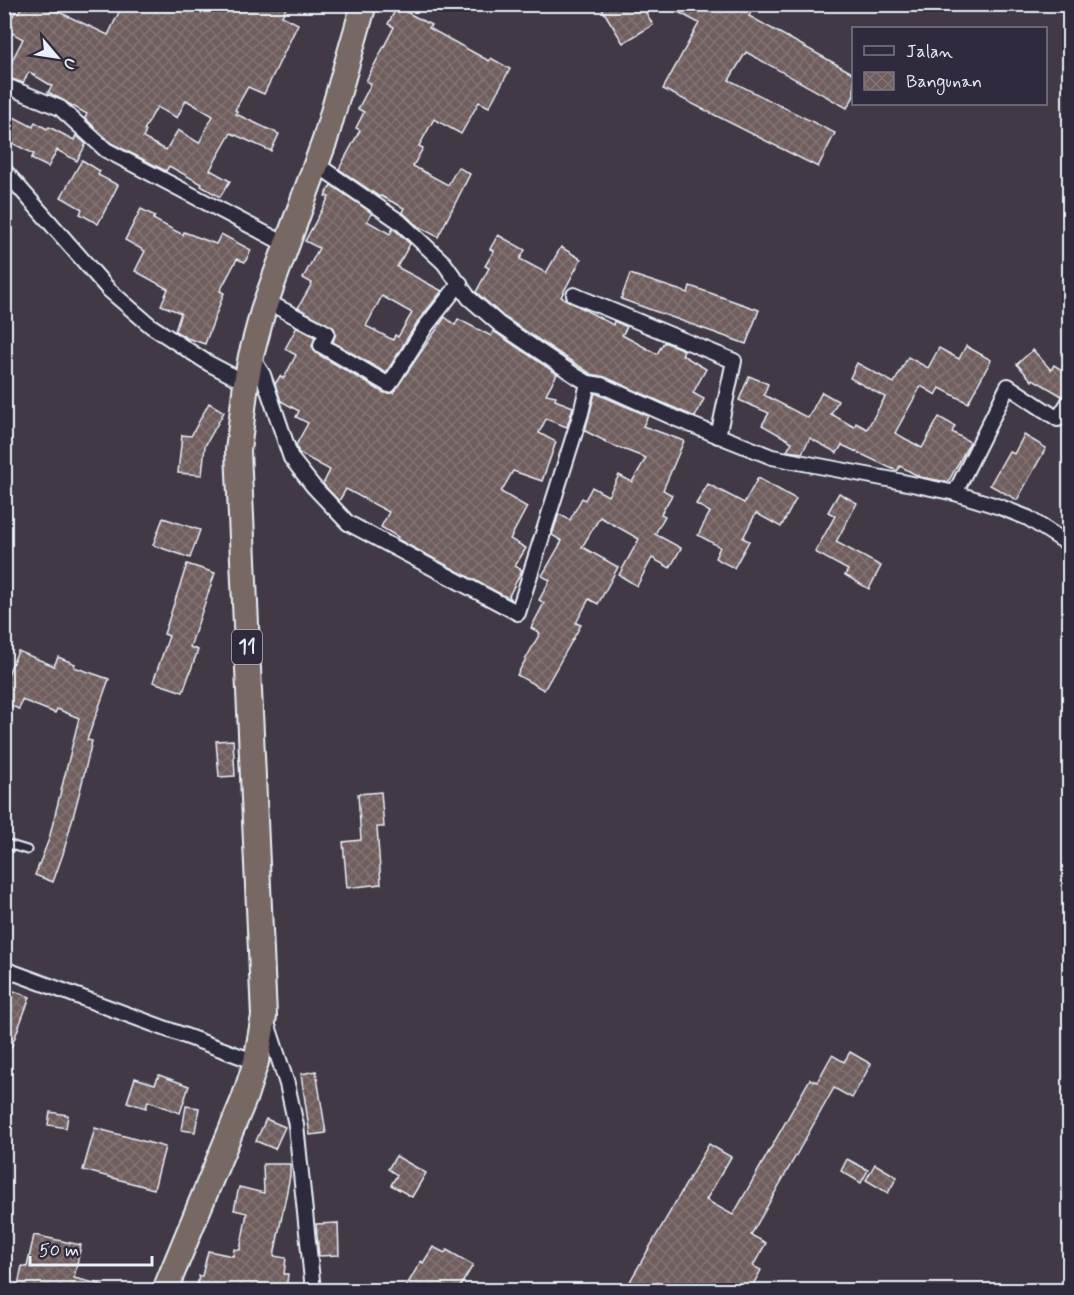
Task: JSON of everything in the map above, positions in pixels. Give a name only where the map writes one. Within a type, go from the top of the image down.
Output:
[{"type":"highway","name":"11","points":[[165,1290],[244,1099],[256,1062],[264,1016],[238,451],[250,356],[266,301],[325,140],[364,4]]},
{"type":"street","points":[[4,85],[60,108],[106,150],[287,245]]},
{"type":"street","points":[[316,164],[400,222],[444,263],[469,298],[499,324],[588,383],[601,385],[772,458],[955,493],[1018,513],[1070,545]]},
{"type":"street","points":[[4,170],[109,290],[151,326],[208,363],[246,383]]},
{"type":"street","points":[[266,301],[327,333],[321,345],[389,386],[426,326],[460,283]]},
{"type":"street","points":[[574,295],[734,361],[718,436]]},
{"type":"street","points":[[250,356],[263,375],[291,458],[313,486],[348,523],[518,613],[581,413],[588,383]]},
{"type":"street","points":[[955,493],[1008,386],[1058,419],[1070,400]]},
{"type":"street","points":[[7,970],[256,1062]]},
{"type":"street","points":[[264,1016],[287,1084],[296,1125],[313,1290]]},
{"type":"lane","points":[[4,843],[27,850]]},
{"type":"lane","points":[[4,984],[7,970]]},
{"type":"green space","points":[[1065,228],[1070,230],[1069,324],[1068,324]]},
{"type":"building","points":[[23,4],[42,4],[108,35],[123,4],[288,4],[282,16],[298,24],[264,94],[248,87],[235,110],[236,114],[279,134],[271,151],[231,133],[210,170],[230,181],[220,197],[169,166],[166,171],[111,143],[85,118],[87,114],[48,92],[52,86],[29,72],[23,83],[4,76],[23,39],[5,29],[15,12],[18,13]],"holes":[[[186,100],[213,116],[199,143],[178,130],[166,150],[143,138],[146,131],[144,130],[157,107],[177,118]]]},
{"type":"building","points":[[599,4],[641,4],[653,25],[623,43]]},
{"type":"building","points":[[663,4],[755,4],[749,16],[852,73],[852,99],[847,108],[746,52],[729,80],[835,133],[818,167],[663,89],[699,23]]},
{"type":"building","points":[[397,7],[431,25],[429,28],[489,61],[491,58],[510,69],[489,107],[479,102],[461,134],[434,119],[419,146],[423,148],[413,166],[448,185],[458,167],[470,174],[438,237],[419,227],[402,212],[404,208],[380,197],[339,169],[360,130],[356,128],[364,112],[358,109],[371,84],[366,81],[394,27],[388,24]]},
{"type":"building","points":[[4,112],[33,127],[35,122],[74,140],[76,135],[86,144],[77,161],[57,150],[48,167],[31,159],[34,154],[4,139]]},
{"type":"building","points":[[82,160],[100,171],[98,175],[118,185],[98,224],[80,214],[82,209],[61,197]]},
{"type":"building","points":[[331,185],[372,213],[367,221],[390,234],[393,228],[410,244],[397,267],[442,291],[418,321],[386,373],[333,342],[336,333],[334,328],[298,308],[312,283],[303,278],[319,248],[305,241],[329,197],[325,196]],"holes":[[[382,296],[412,313],[398,337],[395,335],[393,340],[366,326]]]},
{"type":"building","points":[[141,209],[155,216],[153,219],[183,235],[184,232],[216,244],[221,234],[251,250],[245,262],[237,259],[220,291],[224,293],[205,344],[175,331],[181,313],[161,305],[168,289],[135,271],[145,251],[125,240]]},
{"type":"building","points":[[498,235],[525,250],[520,259],[546,273],[561,247],[581,259],[561,297],[613,325],[614,321],[627,327],[622,335],[657,354],[664,342],[684,350],[682,355],[706,369],[693,393],[704,399],[695,417],[605,377],[591,374],[504,317],[476,292],[489,268],[485,266],[494,251],[490,249]]},
{"type":"building","points":[[630,274],[688,293],[690,286],[759,310],[746,344],[621,299]]},
{"type":"building","points":[[445,317],[455,325],[458,319],[491,336],[493,331],[557,374],[546,394],[556,396],[555,400],[573,407],[567,427],[546,419],[539,433],[556,442],[542,481],[513,471],[501,492],[527,507],[510,539],[526,548],[515,566],[522,570],[509,596],[512,600],[397,539],[398,537],[381,527],[389,512],[346,489],[339,501],[323,484],[330,470],[299,453],[296,445],[308,423],[296,417],[299,411],[281,401],[275,384],[280,376],[284,378],[296,355],[285,349],[297,327],[315,337],[312,346],[316,353],[384,393],[393,393]]},
{"type":"building","points":[[966,346],[991,360],[968,403],[940,388],[936,395],[921,386],[895,433],[922,448],[939,417],[955,426],[952,432],[970,442],[948,482],[920,477],[900,466],[897,471],[842,445],[837,453],[810,438],[802,453],[787,451],[792,442],[762,425],[769,413],[739,400],[749,376],[768,384],[764,395],[808,418],[822,392],[838,401],[831,414],[854,427],[856,423],[867,429],[885,397],[850,378],[857,363],[894,383],[908,357],[928,368],[939,348],[959,359]]},
{"type":"building","points":[[1033,350],[1051,370],[1054,365],[1070,375],[1070,391],[1062,396],[1033,379],[1032,381],[1017,364]]},
{"type":"building","points":[[595,393],[648,416],[643,426],[684,441],[663,490],[672,495],[661,514],[665,516],[655,534],[681,548],[670,568],[652,558],[637,586],[619,575],[639,539],[600,517],[582,547],[618,567],[598,604],[589,599],[576,623],[581,625],[544,690],[517,675],[540,633],[531,628],[544,603],[539,600],[550,580],[542,576],[562,541],[552,535],[559,514],[570,520],[582,498],[585,500],[592,487],[608,496],[619,475],[632,482],[646,458],[604,442],[585,431]]},
{"type":"building","points":[[209,403],[224,412],[205,446],[202,475],[178,473],[182,435],[191,436]]},
{"type":"building","points":[[1024,435],[1046,448],[1017,500],[990,485],[1009,451],[1014,454]]},
{"type":"building","points":[[758,478],[796,499],[781,527],[756,513],[743,538],[749,541],[734,568],[715,558],[720,547],[698,535],[710,512],[696,504],[708,484],[744,503]]},
{"type":"building","points":[[839,493],[857,503],[836,542],[881,566],[869,589],[845,575],[848,570],[815,552],[835,516],[828,512]]},
{"type":"building","points":[[163,518],[200,530],[190,558],[153,545]]},
{"type":"building","points":[[187,564],[215,573],[190,647],[198,650],[183,692],[153,682],[169,636],[164,634]]},
{"type":"building","points":[[18,651],[54,666],[58,657],[75,664],[74,667],[109,679],[87,740],[92,741],[81,787],[53,882],[35,875],[49,839],[79,718],[57,709],[55,713],[22,700],[19,709],[4,703],[4,683]]},
{"type":"building","points":[[233,740],[235,776],[219,777],[216,741]]},
{"type":"building","points":[[381,792],[384,827],[377,827],[381,884],[347,888],[343,842],[361,840],[358,794]]},
{"type":"building","points":[[11,990],[30,997],[6,1061],[4,1006]]},
{"type":"building","points":[[850,1052],[871,1064],[852,1098],[834,1088],[751,1235],[766,1243],[753,1266],[761,1270],[750,1290],[625,1290],[709,1144],[731,1157],[706,1200],[733,1215],[810,1079],[817,1082],[832,1055],[844,1062]]},
{"type":"building","points":[[316,1071],[326,1133],[310,1135],[301,1074]]},
{"type":"building","points":[[159,1075],[189,1086],[180,1113],[148,1101],[146,1108],[127,1102],[135,1078],[155,1084]]},
{"type":"building","points":[[186,1106],[199,1108],[195,1132],[182,1130]]},
{"type":"building","points":[[50,1112],[68,1115],[66,1128],[48,1125]]},
{"type":"building","points":[[266,1119],[285,1127],[275,1149],[256,1141]]},
{"type":"building","points":[[95,1128],[165,1147],[154,1189],[83,1170]]},
{"type":"building","points":[[396,1156],[426,1173],[412,1197],[391,1185],[397,1175],[388,1169]]},
{"type":"building","points":[[847,1159],[868,1170],[861,1183],[841,1171]]},
{"type":"building","points":[[263,1164],[290,1164],[290,1176],[274,1256],[286,1258],[284,1274],[288,1274],[286,1290],[196,1290],[208,1251],[233,1256],[234,1249],[240,1250],[247,1213],[234,1210],[239,1187],[264,1193]]},
{"type":"building","points":[[875,1164],[897,1177],[888,1193],[866,1180]]},
{"type":"building","points":[[338,1223],[339,1255],[319,1256],[316,1224]]},
{"type":"building","points":[[34,1235],[81,1245],[74,1278],[103,1285],[103,1290],[17,1290],[22,1266],[27,1267]]},
{"type":"building","points":[[433,1247],[445,1253],[447,1250],[473,1265],[458,1290],[404,1290],[421,1261],[423,1263]]}]
